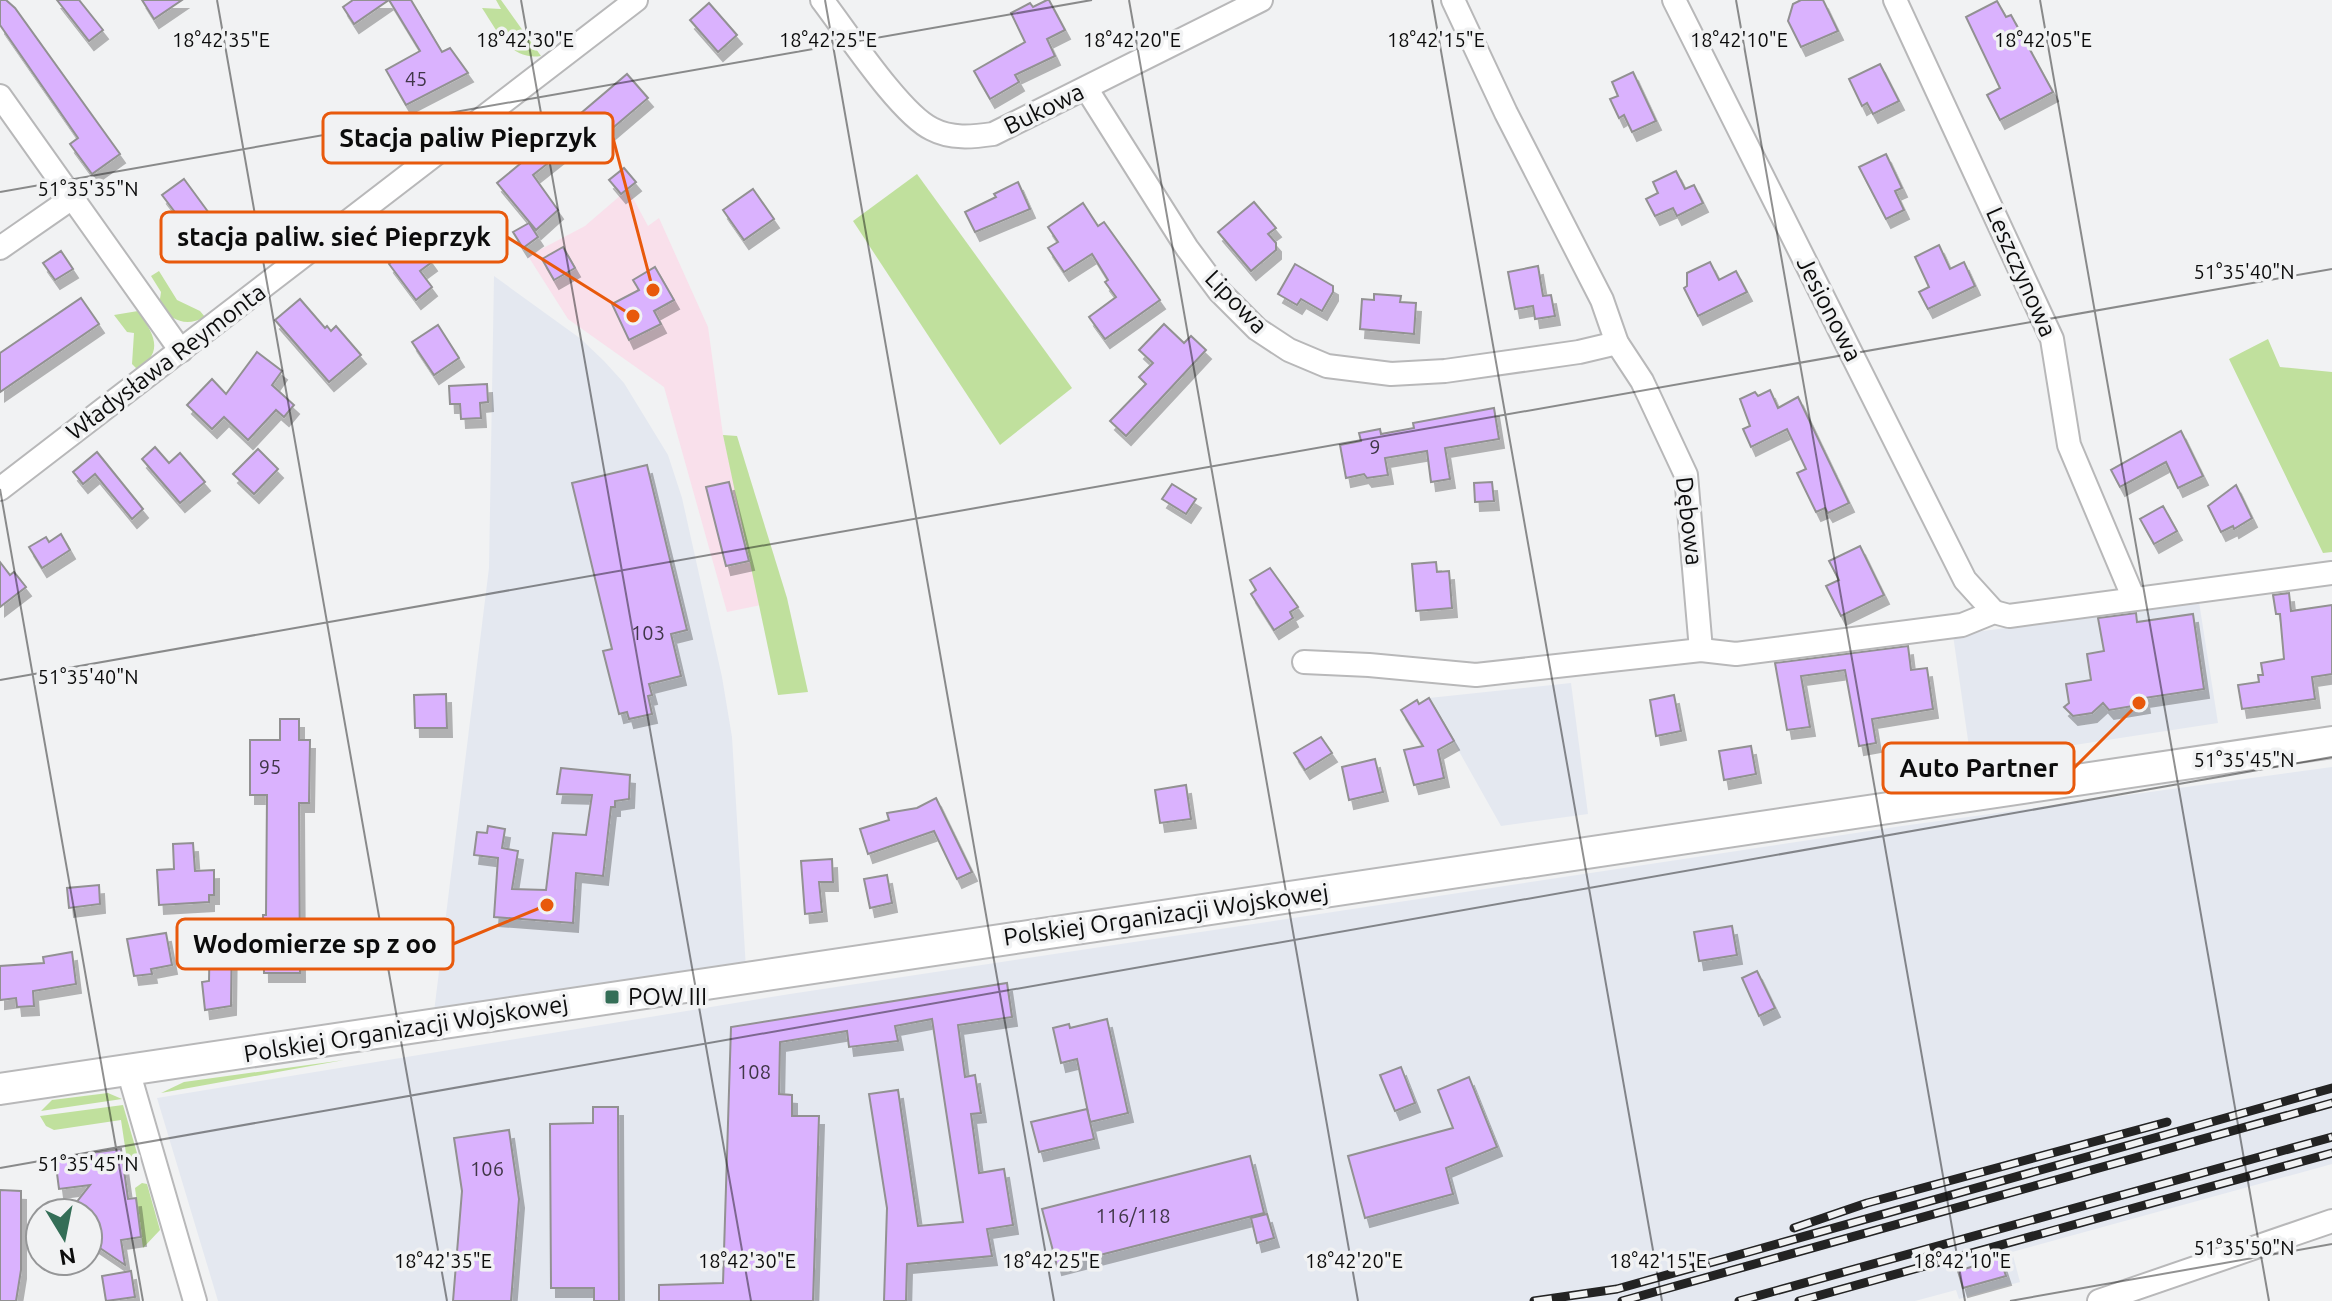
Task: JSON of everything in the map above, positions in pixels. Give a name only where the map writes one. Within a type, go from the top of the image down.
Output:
[{"type":"main road","name":"Polskiej Organizacji Wojskowej","points":[[0,1089],[2332,742]]},
{"type":"street","name":"Władysława Reymonta","points":[[0,489],[636,0]]},
{"type":"street","name":"Bukowa","points":[[822,0],[920,122],[934,131],[969,137],[993,134],[1261,0]]},
{"type":"street","name":"Dębowa","points":[[1453,0],[1506,113],[1602,300],[1617,343],[1642,381],[1686,475],[1701,650]]},
{"type":"street","name":"Jesionowa","points":[[1674,0],[1965,580],[1994,612]]},
{"type":"street","name":"Leszczynowa","points":[[1895,0],[2052,339],[2069,445],[2134,599]]},
{"type":"street","name":"Lipowa","points":[[1086,88],[1187,248],[1219,291],[1257,329],[1289,350],[1327,366],[1391,374],[1445,371],[1579,352],[1617,343]]},
{"type":"street","points":[[0,96],[181,351]]},
{"type":"street","points":[[0,248],[72,198]]},
{"type":"street","points":[[1304,662],[1476,675],[1701,650],[1736,654],[1962,625],[1994,612],[2009,616],[2332,573]]},
{"type":"street","points":[[128,1070],[195,1301]]},
{"type":"street","points":[[2099,1301],[2332,1221]]},
{"type":"shaded area","points":[[628,189],[648,226],[659,218],[708,327],[723,435],[761,605],[727,612],[664,387],[568,319],[528,256],[585,226]]},
{"type":"shaded area","points":[[494,276],[581,339],[604,361],[624,383],[668,455],[682,498],[722,677],[732,737],[746,969],[434,1012],[489,568]]},
{"type":"shaded area","points":[[2199,602],[2218,723],[1971,761],[1953,635]]},
{"type":"shaded area","points":[[1571,683],[1588,814],[1501,826],[1429,698]]},
{"type":"shaded area","points":[[2332,767],[2332,1164],[2012,1252],[2020,1282],[1959,1299],[1956,1290],[1915,1301],[218,1301],[157,1098],[790,994],[1902,826]]},
{"type":"green space","points":[[496,0],[501,0],[541,56],[520,54],[505,42],[482,8],[501,9]]},
{"type":"green space","points":[[917,174],[1072,388],[1000,445],[853,221]]},
{"type":"green space","points":[[159,271],[177,300],[200,311],[205,317],[192,322],[180,321],[159,306],[161,292],[151,276]]},
{"type":"green space","points":[[138,311],[152,335],[154,349],[152,356],[137,369],[132,364],[134,333],[127,332],[114,315]]},
{"type":"green space","points":[[2268,339],[2280,367],[2332,372],[2332,552],[2323,553],[2229,359]]},
{"type":"green space","points":[[723,435],[737,436],[787,598],[808,692],[778,695]]},
{"type":"green space","points":[[344,1060],[161,1093],[184,1082]]},
{"type":"green space","points":[[108,1093],[122,1099],[41,1111],[52,1100]]},
{"type":"green space","points":[[123,1105],[137,1153],[132,1163],[127,1160],[121,1120],[54,1130],[46,1126],[40,1116]]},
{"type":"green space","points":[[142,1183],[147,1184],[160,1230],[143,1248],[135,1188]]},
{"type":"building","points":[[0,0],[6,0],[15,8],[120,154],[92,174],[70,144],[78,138],[0,25]]},
{"type":"building","points":[[57,0],[79,0],[103,30],[89,41]]},
{"type":"building","points":[[142,0],[182,0],[154,19]]},
{"type":"building","points":[[353,0],[389,0],[354,24],[343,7]]},
{"type":"building","points":[[389,0],[411,0],[442,52],[450,48],[468,73],[406,105],[386,70],[420,51]]},
{"type":"building","points":[[1047,0],[1065,30],[1047,39],[1055,56],[1015,75],[1019,82],[990,99],[974,71],[1025,42],[1011,13],[1030,3],[1033,7]]},
{"type":"building","points":[[1801,0],[1823,0],[1838,31],[1801,47],[1788,21],[1793,4]]},
{"type":"building","points":[[1997,1],[2006,17],[2011,15],[2053,92],[2000,120],[1987,95],[2000,88],[1966,17]]},
{"type":"building","points":[[709,3],[737,35],[718,52],[690,20]]},
{"type":"building","points":[[1880,64],[1899,101],[1873,114],[1867,103],[1862,106],[1849,79]]},
{"type":"building","points":[[1633,72],[1656,121],[1632,132],[1624,115],[1619,118],[1610,99],[1618,96],[1612,82]]},
{"type":"building","points":[[627,74],[648,98],[595,143],[586,133],[533,175],[558,210],[536,230],[497,183],[532,154],[519,139],[541,121],[554,136]]},
{"type":"building","points":[[1886,154],[1902,188],[1895,191],[1904,210],[1886,219],[1859,167]]},
{"type":"building","points":[[624,168],[636,182],[621,194],[609,180]]},
{"type":"building","points":[[1676,171],[1685,189],[1694,185],[1703,203],[1677,216],[1673,208],[1655,216],[1646,199],[1658,193],[1653,182]]},
{"type":"building","points":[[184,179],[217,224],[196,240],[162,195]]},
{"type":"building","points":[[1018,182],[1030,209],[975,232],[965,212]]},
{"type":"building","points":[[753,189],[774,219],[744,240],[723,210]]},
{"type":"building","points":[[1254,202],[1276,228],[1268,234],[1276,243],[1276,250],[1251,271],[1218,232]]},
{"type":"building","points":[[1083,203],[1098,226],[1104,222],[1160,300],[1105,339],[1089,317],[1116,297],[1092,254],[1064,272],[1048,248],[1058,242],[1048,227]]},
{"type":"building","points":[[529,223],[538,237],[523,248],[513,232]]},
{"type":"building","points":[[416,240],[432,262],[420,271],[432,287],[416,300],[389,264]]},
{"type":"building","points":[[1939,245],[1950,269],[1964,262],[1975,286],[1928,309],[1919,292],[1929,287],[1915,257]]},
{"type":"building","points":[[563,247],[575,268],[554,280],[542,259]]},
{"type":"building","points":[[61,251],[73,269],[55,280],[43,263]]},
{"type":"building","points":[[1710,262],[1719,280],[1736,271],[1747,292],[1698,316],[1684,288],[1687,286],[1687,273]]},
{"type":"building","points":[[1295,264],[1333,286],[1333,292],[1322,311],[1301,299],[1297,305],[1278,294]]},
{"type":"building","points":[[1538,266],[1543,296],[1551,295],[1555,316],[1535,319],[1533,306],[1515,309],[1508,272]]},
{"type":"building","points":[[655,267],[674,300],[654,311],[661,324],[629,340],[612,304],[639,290],[633,280]]},
{"type":"building","points":[[1374,294],[1401,296],[1400,302],[1416,303],[1414,334],[1360,329],[1362,299],[1374,300]]},
{"type":"building","points":[[81,298],[99,324],[0,392],[0,353]]},
{"type":"building","points":[[300,299],[325,328],[327,326],[331,331],[336,326],[361,355],[329,382],[275,320]]},
{"type":"building","points":[[1164,324],[1184,343],[1191,336],[1206,350],[1126,436],[1110,421],[1146,384],[1139,377],[1153,363],[1139,350]]},
{"type":"building","points":[[438,325],[459,358],[434,375],[412,342]]},
{"type":"building","points":[[257,352],[282,371],[272,385],[294,405],[284,417],[276,410],[248,440],[224,417],[212,429],[187,405],[212,379],[226,394]]},
{"type":"building","points":[[487,384],[488,402],[480,403],[481,418],[461,419],[460,404],[450,404],[449,386]]},
{"type":"building","points":[[1770,390],[1778,408],[1798,397],[1849,503],[1828,513],[1825,508],[1816,512],[1797,473],[1806,469],[1787,429],[1751,447],[1743,429],[1750,426],[1740,399]]},
{"type":"building","points":[[1494,408],[1499,439],[1445,448],[1450,479],[1431,482],[1427,451],[1385,458],[1388,475],[1367,478],[1364,474],[1346,478],[1340,445],[1361,441],[1359,433],[1380,429],[1381,434],[1414,428],[1413,423]]},
{"type":"building","points":[[2181,431],[2203,476],[2178,488],[2166,462],[2120,487],[2111,470]]},
{"type":"building","points":[[155,447],[169,463],[180,453],[205,482],[180,503],[142,459]]},
{"type":"building","points":[[258,449],[278,469],[254,494],[233,474]]},
{"type":"building","points":[[97,452],[143,509],[132,519],[95,474],[83,484],[73,472]]},
{"type":"building","points":[[647,465],[687,630],[671,634],[681,676],[649,684],[652,714],[629,719],[627,712],[619,714],[603,651],[612,649],[572,483]]},
{"type":"building","points":[[729,482],[749,561],[726,566],[706,487]]},
{"type":"building","points":[[1492,482],[1494,501],[1475,502],[1474,483]]},
{"type":"building","points":[[1172,484],[1196,499],[1186,514],[1162,499]]},
{"type":"building","points":[[2236,485],[2252,518],[2234,529],[2233,526],[2221,532],[2208,506]]},
{"type":"building","points":[[2163,506],[2177,531],[2154,544],[2140,519]]},
{"type":"building","points":[[61,534],[70,550],[42,568],[29,547],[46,537],[49,542]]},
{"type":"building","points":[[1860,546],[1884,595],[1841,616],[1826,586],[1839,580],[1829,561]]},
{"type":"building","points":[[0,562],[10,575],[14,572],[26,587],[0,607]]},
{"type":"building","points":[[1436,562],[1437,572],[1449,571],[1452,608],[1416,611],[1412,564]]},
{"type":"building","points":[[1270,568],[1298,607],[1290,612],[1293,618],[1274,630],[1251,594],[1256,590],[1250,580]]},
{"type":"building","points":[[2289,593],[2291,611],[2332,605],[2332,674],[2312,677],[2315,699],[2242,709],[2238,685],[2259,682],[2258,675],[2263,675],[2261,663],[2284,659],[2280,614],[2276,614],[2273,595]]},
{"type":"building","points":[[2136,613],[2137,622],[2193,614],[2204,689],[2144,698],[2145,704],[2109,710],[2103,703],[2092,713],[2073,716],[2064,707],[2069,703],[2066,684],[2091,680],[2087,654],[2104,651],[2098,618]]},
{"type":"building","points":[[1908,646],[1911,670],[1927,668],[1933,709],[1872,719],[1876,743],[1859,746],[1845,670],[1801,676],[1810,727],[1787,730],[1775,663]]},
{"type":"building","points":[[446,694],[447,728],[415,728],[414,695]]},
{"type":"building","points":[[1674,695],[1681,731],[1656,736],[1650,700]]},
{"type":"building","points":[[1429,698],[1454,741],[1438,750],[1444,778],[1414,785],[1404,750],[1423,746],[1401,710],[1417,700],[1419,704]]},
{"type":"building","points":[[280,719],[299,719],[299,740],[310,740],[309,803],[299,803],[300,973],[264,973],[267,795],[250,795],[250,740],[280,740]]},
{"type":"building","points":[[1321,737],[1332,753],[1305,770],[1294,753]]},
{"type":"building","points":[[1751,746],[1756,774],[1724,780],[1719,751]]},
{"type":"building","points":[[1375,759],[1383,792],[1349,800],[1342,767]]},
{"type":"building","points":[[561,768],[630,775],[629,799],[615,801],[615,807],[611,807],[603,876],[576,873],[573,923],[494,917],[498,858],[474,855],[477,832],[487,833],[488,826],[505,829],[502,848],[518,851],[512,889],[546,890],[553,833],[586,835],[592,795],[557,794]]},
{"type":"building","points":[[1186,785],[1191,819],[1160,823],[1155,790]]},
{"type":"building","points":[[936,798],[972,872],[957,879],[934,831],[868,854],[860,829],[889,820],[887,813],[917,808]]},
{"type":"building","points":[[193,843],[195,871],[214,870],[214,895],[209,895],[209,902],[159,905],[157,870],[174,869],[173,844]]},
{"type":"building","points":[[832,859],[833,882],[819,882],[822,912],[805,914],[801,861]]},
{"type":"building","points":[[887,875],[892,903],[870,908],[864,879]]},
{"type":"building","points":[[99,885],[100,904],[69,908],[67,888]]},
{"type":"building","points":[[1732,926],[1737,955],[1699,961],[1694,932]]},
{"type":"building","points":[[210,929],[232,929],[231,1006],[205,1010],[202,982],[209,981]]},
{"type":"building","points":[[166,933],[172,965],[151,969],[152,974],[134,976],[127,939]]},
{"type":"building","points":[[72,952],[76,984],[33,991],[34,1006],[17,1007],[16,998],[0,1000],[0,966],[44,963],[43,957]]},
{"type":"building","points":[[1757,971],[1775,1008],[1759,1016],[1742,978]]},
{"type":"building","points":[[1007,983],[1012,1017],[958,1025],[965,1077],[975,1075],[981,1113],[971,1114],[979,1173],[1004,1169],[1013,1225],[987,1229],[992,1256],[907,1264],[906,1301],[884,1301],[887,1208],[869,1094],[898,1090],[918,1226],[963,1222],[932,1019],[895,1026],[898,1041],[849,1047],[847,1031],[780,1042],[779,1094],[792,1095],[792,1116],[819,1116],[813,1301],[659,1301],[659,1285],[723,1283],[731,1027]]},
{"type":"building","points":[[1107,1019],[1128,1113],[1090,1122],[1077,1059],[1061,1063],[1053,1028],[1069,1024],[1070,1028]]},
{"type":"building","points":[[1401,1067],[1415,1103],[1395,1111],[1380,1075]]},
{"type":"building","points":[[1469,1077],[1497,1147],[1446,1168],[1453,1194],[1365,1218],[1348,1156],[1453,1128],[1438,1090]]},
{"type":"building","points":[[593,1107],[618,1107],[619,1301],[594,1301],[594,1288],[551,1288],[550,1124],[593,1123]]},
{"type":"building","points":[[1087,1109],[1094,1139],[1039,1152],[1031,1122]]},
{"type":"building","points":[[509,1130],[519,1199],[511,1301],[453,1301],[462,1191],[454,1138]]},
{"type":"building","points":[[121,1149],[128,1199],[136,1198],[141,1237],[121,1240],[125,1265],[104,1251],[104,1197],[81,1197],[90,1185],[59,1189],[55,1158]]},
{"type":"building","points":[[1250,1156],[1264,1213],[1057,1266],[1042,1209]]},
{"type":"building","points":[[0,1190],[21,1191],[21,1270],[16,1301],[0,1301]]},
{"type":"building","points":[[1267,1214],[1274,1238],[1257,1243],[1251,1218]]},
{"type":"building","points":[[2000,1258],[2006,1276],[1963,1288],[1958,1271]]},
{"type":"building","points":[[131,1271],[135,1297],[106,1301],[104,1276]]},
{"type":"railway","points":[[1534,1301],[1617,1289],[2332,1088]]},
{"type":"railway","points":[[1622,1301],[2332,1103]]},
{"type":"railway","points":[[1794,1228],[1867,1203],[2167,1122]]},
{"type":"railway","points":[[1739,1301],[2332,1137]]},
{"type":"railway","points":[[1799,1301],[2332,1153]]},
{"type":"place","name":"Stacja paliw Pieprzyk","points":[[653,290]]},
{"type":"place","name":"stacja paliw. sieć Pieprzyk","points":[[633,316]]},
{"type":"place","name":"Auto Partner","points":[[2139,703]]},
{"type":"place","name":"Wodomierze sp z oo","points":[[547,905]]},
{"type":"place","name":"POW III","points":[[612,997]]}]
